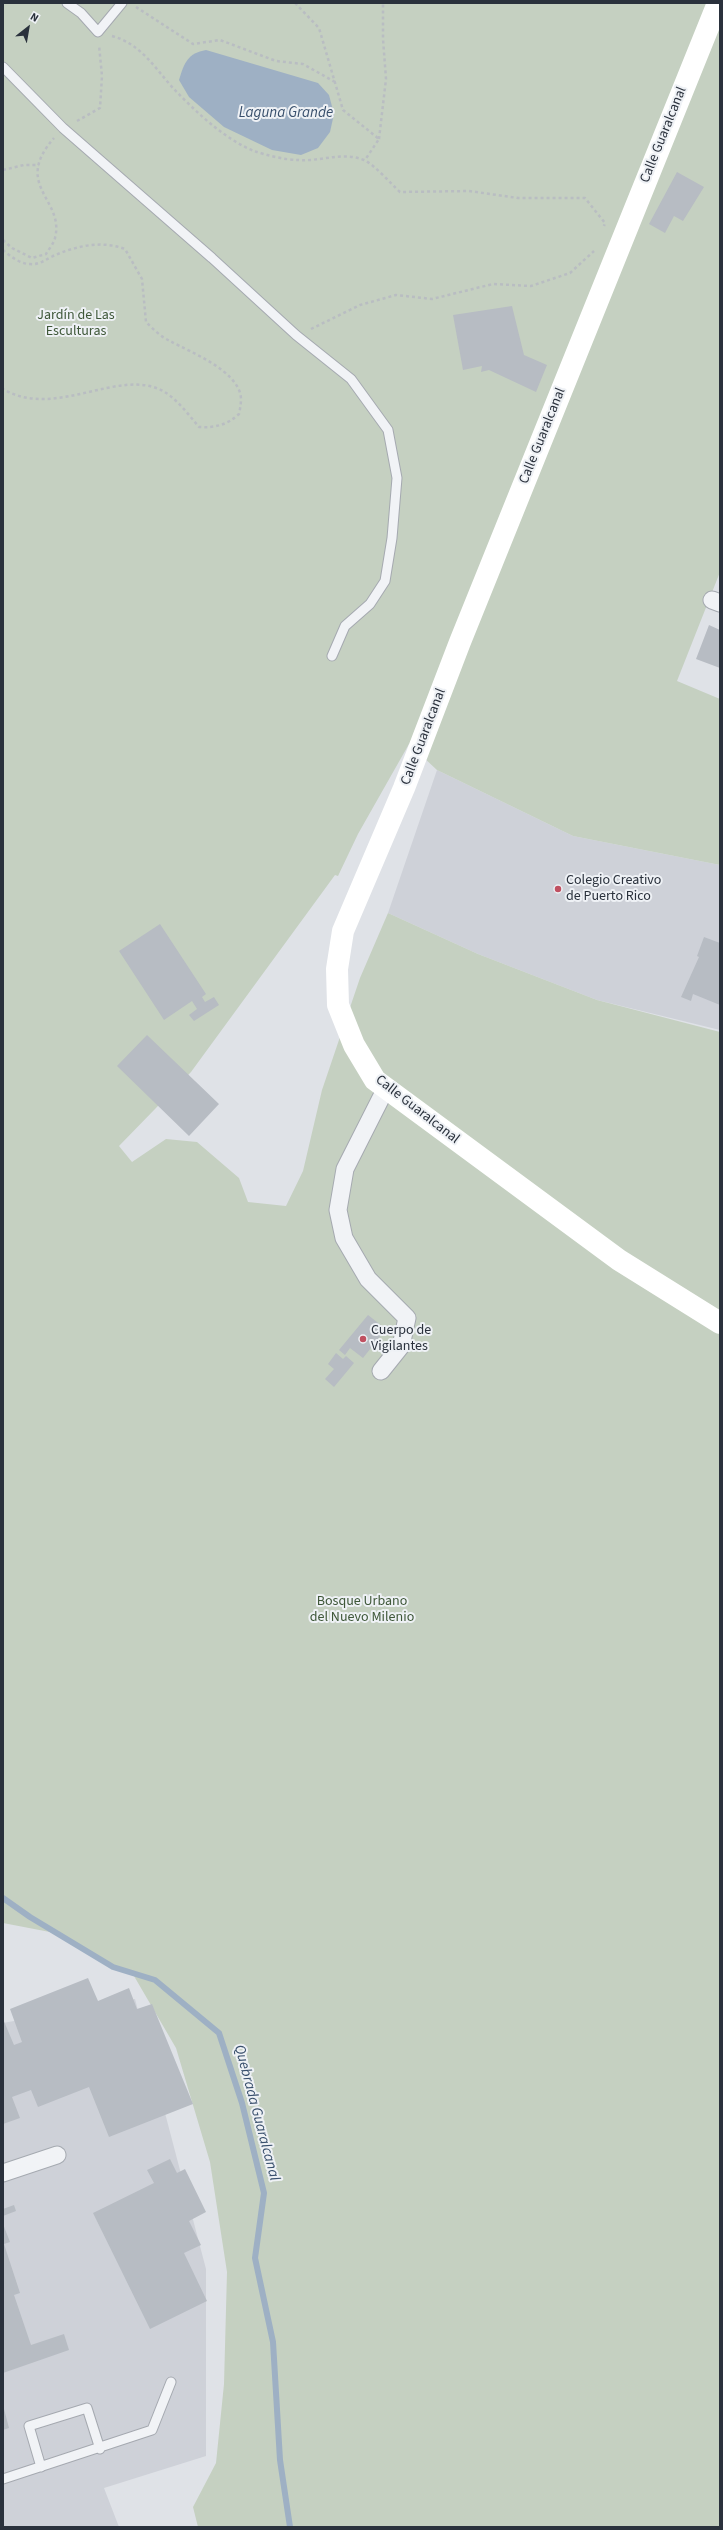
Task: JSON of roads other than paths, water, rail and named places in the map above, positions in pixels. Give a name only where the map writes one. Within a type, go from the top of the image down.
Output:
[{"type":"street","name":"Calle Guaralcanal","points":[[718,3],[460,642],[404,788],[343,931],[338,969],[338,1005],[354,1045],[375,1080],[619,1260],[720,1323]]},
{"type":"street","points":[[381,1371],[401,1346],[407,1318],[368,1279],[344,1238],[338,1210],[344,1169],[386,1088]]},
{"type":"street","points":[[3,2173],[57,2155]]},
{"type":"lane","points":[[67,3],[81,12],[98,32],[122,3]]},
{"type":"lane","points":[[3,67],[63,128],[212,258],[296,335],[351,379],[388,430],[397,478],[392,538],[384,581],[370,604],[345,626],[332,656]]},
{"type":"lane","points":[[3,2479],[100,2449],[152,2430],[171,2382]]},
{"type":"lane","points":[[41,2467],[29,2426],[87,2408],[100,2449]]},
{"type":"water","name":"Laguna Grande","points":[[206,50],[318,83],[329,95],[334,114],[330,132],[318,148],[301,155],[272,150],[224,127],[189,97],[179,80],[185,64],[191,56],[200,51]]},
{"type":"waterway","name":"Quebrada Guaralcanal","points":[[3,1898],[30,1917],[113,1967],[155,1980],[219,2033],[242,2103],[264,2193],[255,2258],[273,2342],[280,2460],[290,2527]]},
{"type":"place","name":"Colegio Creativo de Puerto Rico","points":[[558,889]]},
{"type":"place","name":"Cuerpo de Vigilantes","points":[[363,1339]]},
{"type":"park label","name":"Jardín de Las Esculturas","points":[[76,324]]},
{"type":"park label","name":"Bosque Urbano del Nuevo Milenio","points":[[362,1610]]}]
